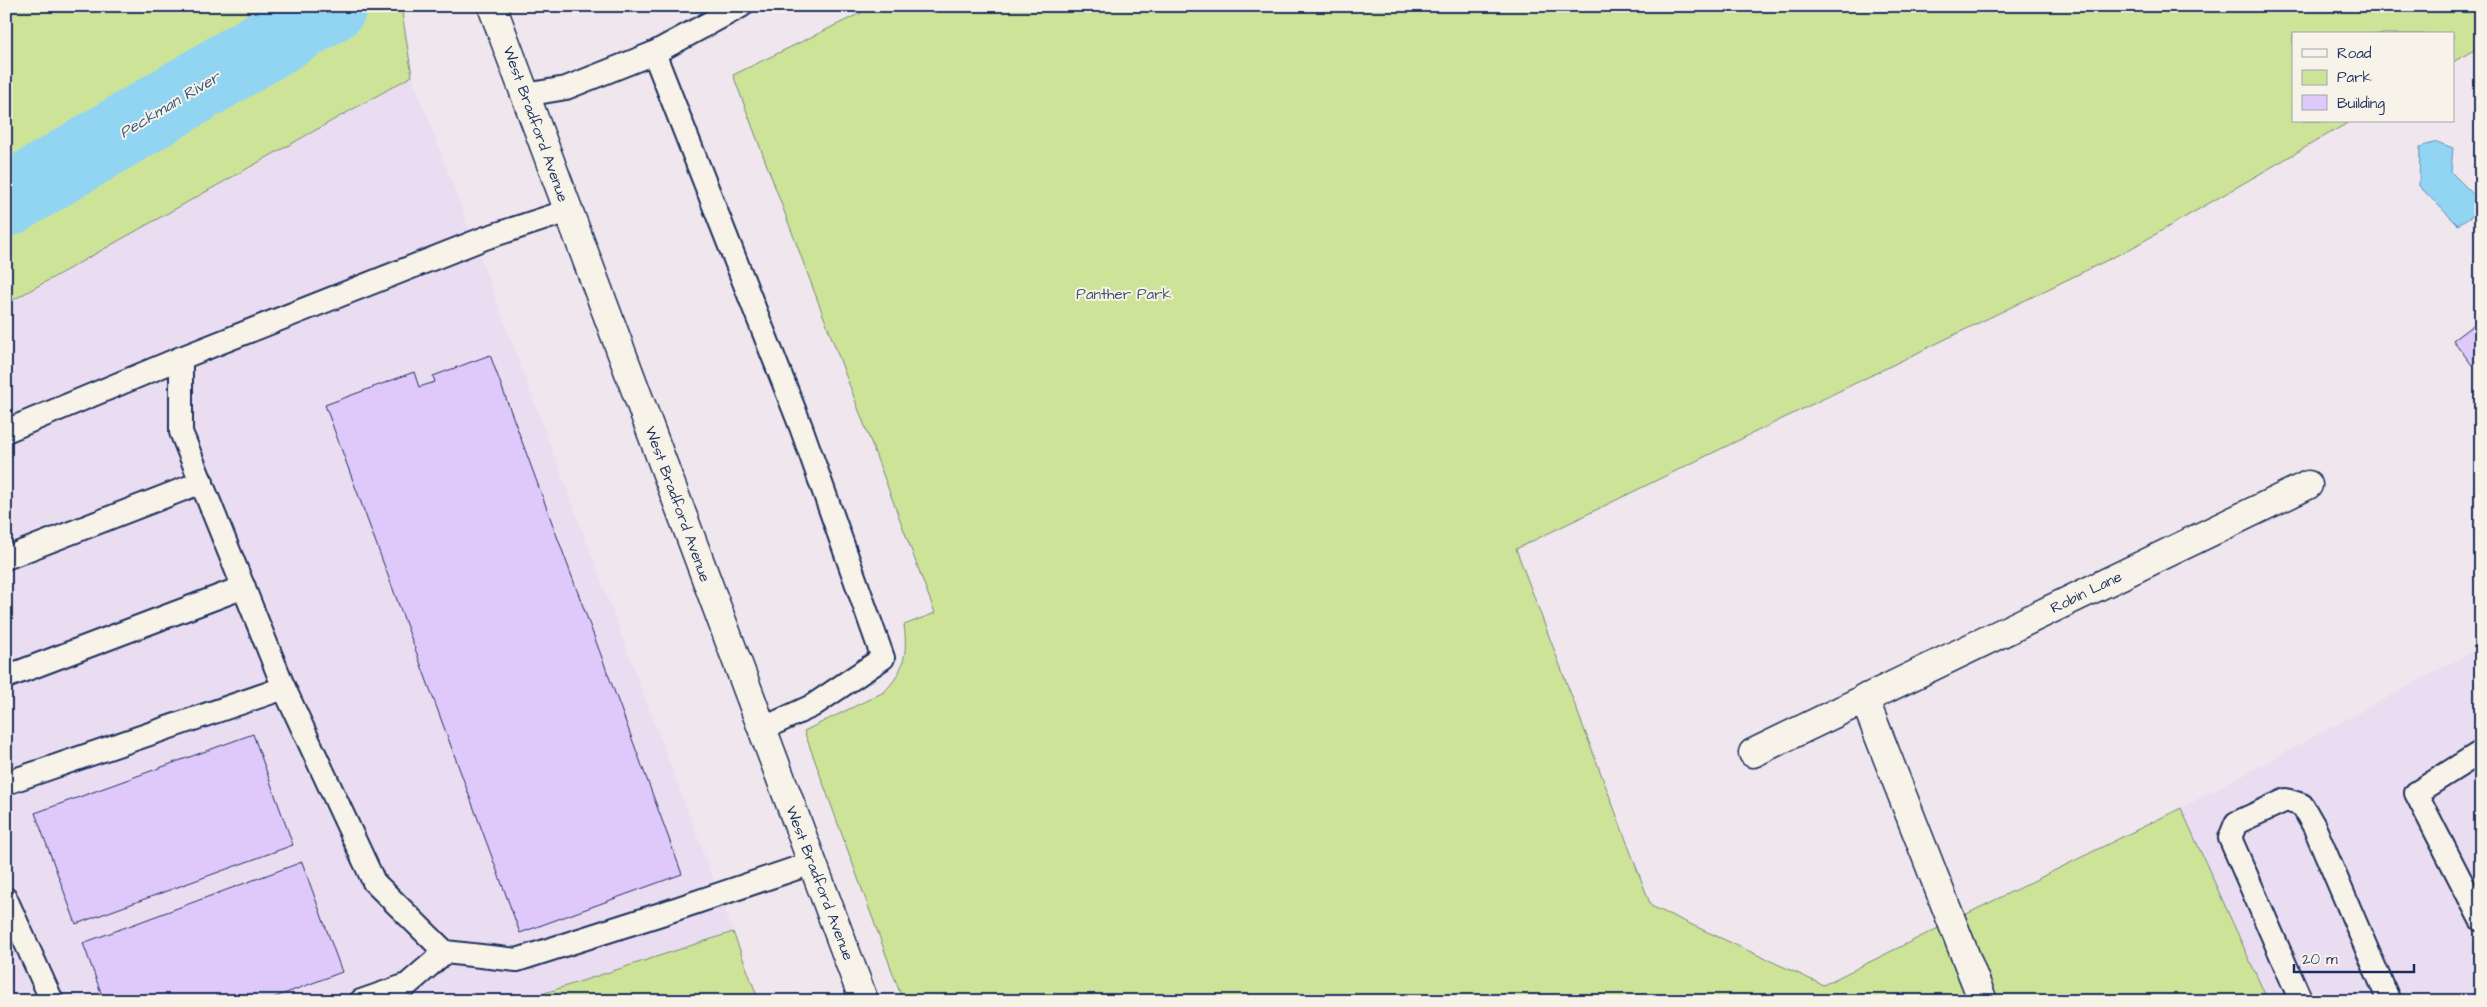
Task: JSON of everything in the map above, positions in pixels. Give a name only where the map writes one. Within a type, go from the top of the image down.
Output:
[{"type":"street","name":"West Bradford Avenue","points":[[492,6],[864,1001]]},
{"type":"street","name":"Robin Lane","points":[[1753,753],[2308,485]]},
{"type":"street","points":[[1864,698],[1983,1001]]},
{"type":"lane","points":[[526,95],[566,88],[654,53],[741,6]]},
{"type":"lane","points":[[654,53],[801,426],[883,658],[812,706],[762,729]]},
{"type":"lane","points":[[6,431],[181,358],[486,238],[568,211]]},
{"type":"lane","points":[[181,358],[182,432],[284,688],[374,882],[444,952],[518,960],[812,863]]},
{"type":"lane","points":[[6,558],[202,482]]},
{"type":"lane","points":[[6,677],[244,587]]},
{"type":"lane","points":[[6,783],[284,688]]},
{"type":"lane","points":[[2481,752],[2416,793],[2481,920]]},
{"type":"lane","points":[[2301,1001],[2230,838],[2236,823],[2286,800],[2302,805],[2314,826],[2389,1001]]},
{"type":"lane","points":[[6,899],[52,1001]]},
{"type":"lane","points":[[361,1001],[407,985],[444,952]]},
{"type":"shaded area","points":[[412,76],[733,932],[520,1001],[6,1001],[6,304]]},
{"type":"shaded area","points":[[2481,647],[2481,1001],[2268,1001],[2181,808]]},
{"type":"green space","points":[[6,6],[401,6],[412,76],[6,304]]},
{"type":"green space","name":"Panther Park","points":[[875,6],[2481,6],[2481,46],[2454,61],[2454,32],[2292,32],[2292,122],[2349,122],[2130,249],[1516,549],[1651,906],[1823,985],[2181,808],[2268,1001],[903,1001],[804,731],[884,692],[891,685],[903,662],[905,653],[904,625],[935,613],[733,75]]},
{"type":"green space","points":[[733,932],[759,1001],[520,1001]]},
{"type":"water","points":[[2437,142],[2453,148],[2451,172],[2480,201],[2474,215],[2458,225],[2419,186],[2420,147]]},
{"type":"building","points":[[2481,319],[2481,358],[2472,365],[2453,340]]},
{"type":"building","points":[[490,355],[682,874],[520,933],[325,405],[414,372],[419,387],[435,382],[433,376]]},
{"type":"building","points":[[253,734],[293,845],[76,924],[35,813]]},
{"type":"building","points":[[302,862],[342,972],[265,1001],[104,1001],[83,943]]},
{"type":"waterway","name":"Peckman River","points":[[6,201],[331,6]]}]
